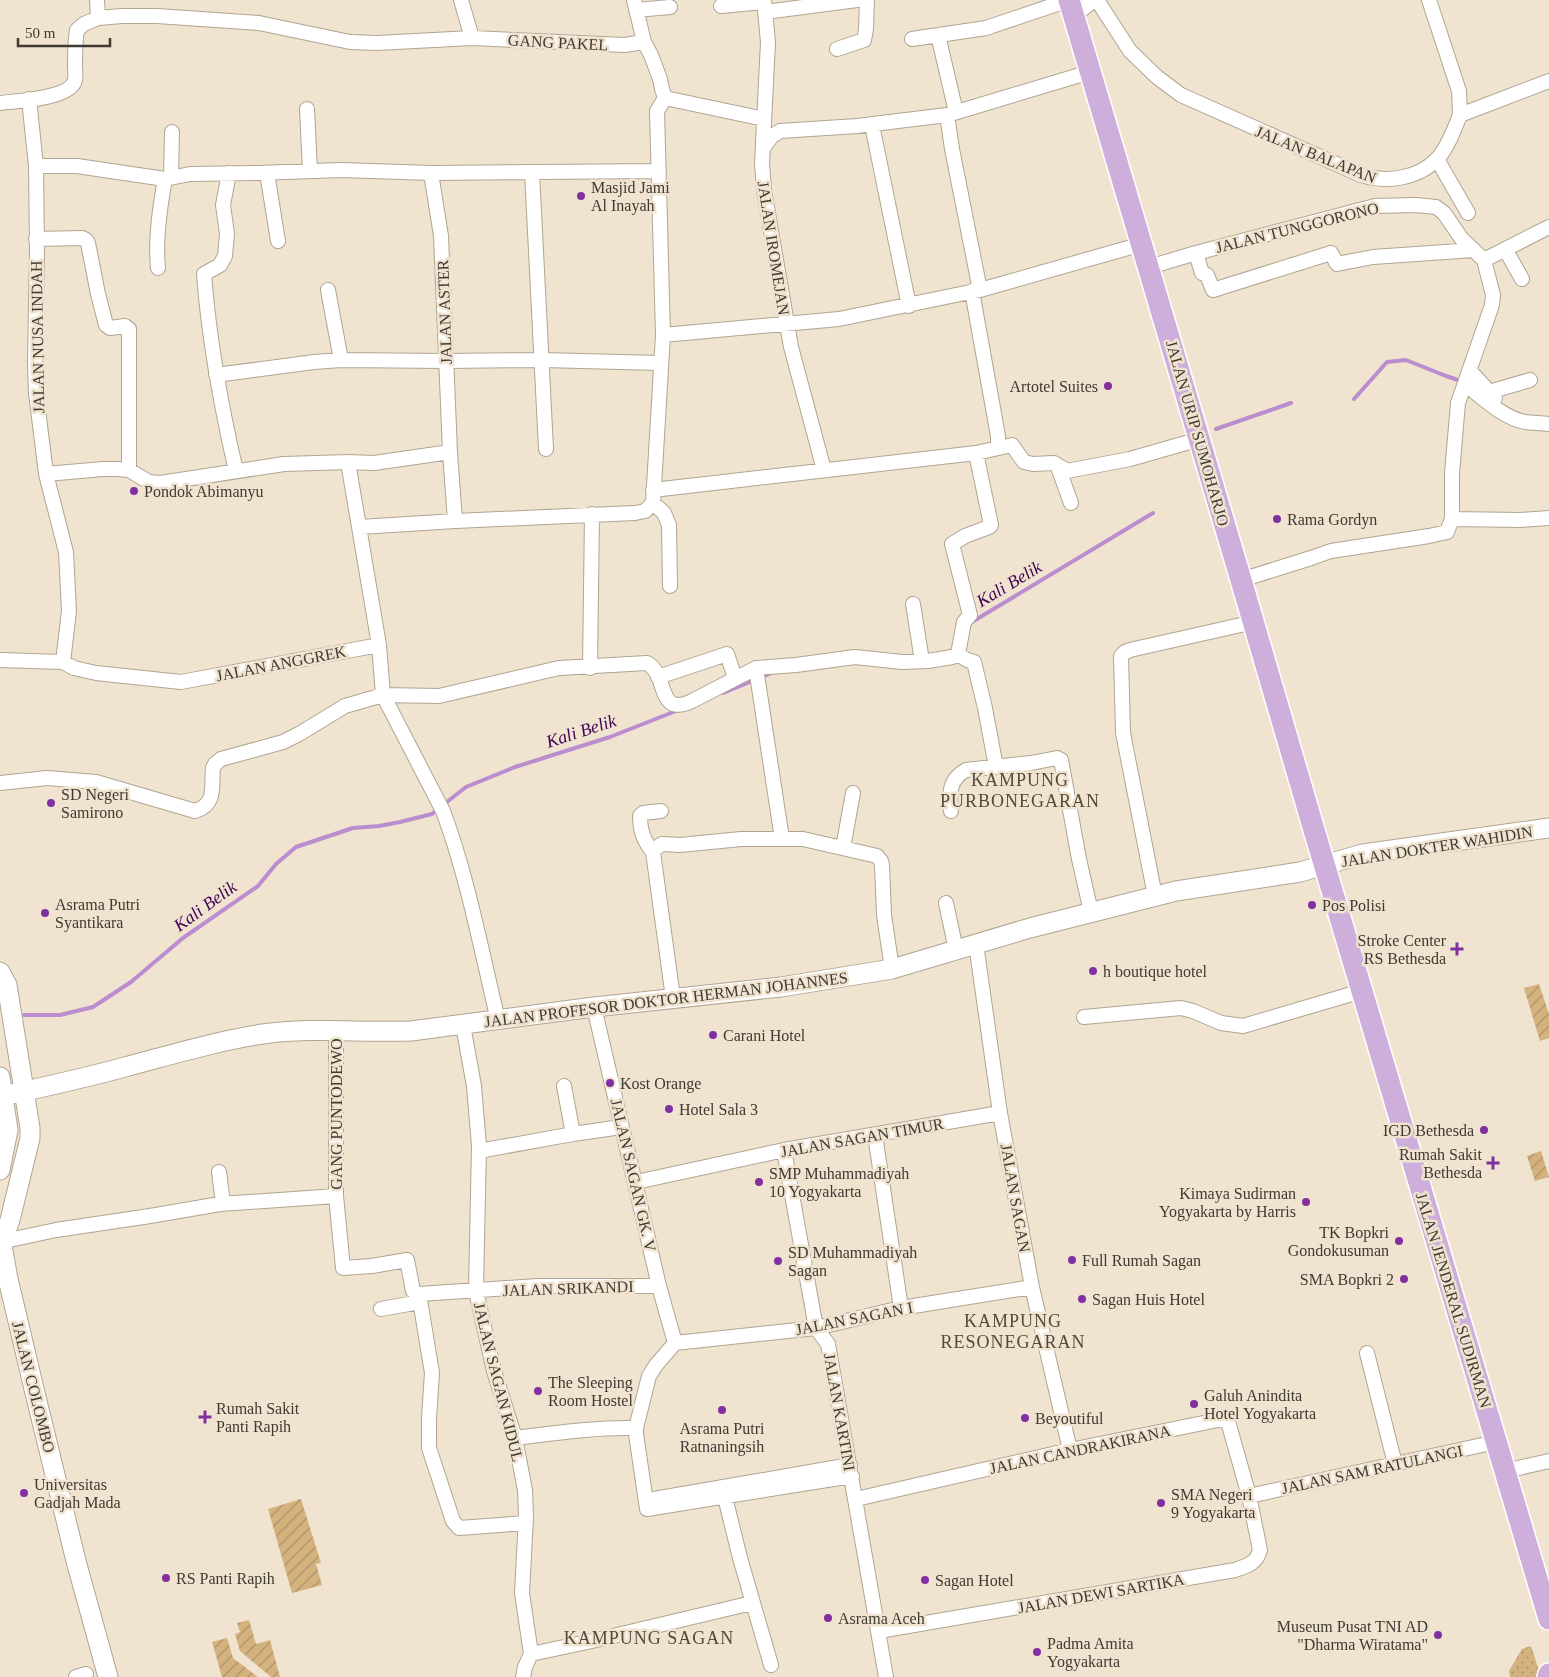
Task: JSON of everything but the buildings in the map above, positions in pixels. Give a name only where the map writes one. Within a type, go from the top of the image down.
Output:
[{"type":"main road","name":"JALAN URIP SUMOHARJO","points":[[1071,5],[1254,622],[1324,866]]},
{"type":"main road","name":"JALAN DOKTER WAHIDIN","points":[[1324,866],[1363,854],[1549,828]]},
{"type":"main road","name":"JALAN PROFESOR DOKTOR HERMAN JOHANNES","points":[[3,1096],[253,1036],[292,1031],[411,1031],[594,1006],[781,987],[892,969],[1091,912],[1155,896],[1300,872],[1324,866]]},
{"type":"main road","name":"JALAN JENDERAL SUDIRMAN","points":[[1324,866],[1549,1618]]},
{"type":"main road","name":"JALAN COLOMBO","points":[[0,972],[7,985],[25,1091],[30,1134],[11,1214],[1,1239],[8,1279],[37,1402],[76,1561],[108,1677]]},
{"type":"main road","points":[[0,1077],[8,1130],[0,1170]]},
{"type":"street","points":[[0,104],[54,96],[72,86],[75,81],[77,30],[84,24],[98,18],[97,0]]},
{"type":"street","points":[[462,0],[472,38]]},
{"type":"street","points":[[721,6],[857,0]]},
{"type":"street","points":[[837,49],[864,40],[867,0]]},
{"type":"street","points":[[912,39],[986,28],[1096,0]]},
{"type":"street","name":"JALAN BALAPAN","points":[[1096,0],[1130,51],[1168,87],[1198,104],[1373,179],[1397,179],[1424,169],[1437,159],[1460,115]]},
{"type":"street","points":[[1429,0],[1459,91],[1460,115],[1549,81]]},
{"type":"street","points":[[360,527],[635,513],[644,511],[653,497],[663,335],[657,112],[665,98],[651,55],[644,42],[635,5],[670,7]]},
{"type":"street","name":"JALAN IROMEJAN","points":[[764,5],[768,42],[763,176],[767,214],[787,324],[839,319],[976,291],[1142,244]]},
{"type":"street","name":"GANG PAKEL","points":[[98,18],[157,16],[260,23],[350,42],[377,43],[472,38],[625,45],[644,42]]},
{"type":"street","points":[[938,35],[952,113],[952,149],[976,291],[998,436],[998,448]]},
{"type":"street","points":[[763,148],[772,136],[780,132],[872,125],[952,113],[1090,72]]},
{"type":"street","points":[[665,98],[764,119]]},
{"type":"street","name":"JALAN NUSA INDAH","points":[[29,99],[36,166],[35,371],[37,405],[46,474],[52,503],[64,543],[68,572],[69,611],[63,662]]},
{"type":"street","points":[[307,109],[310,171]]},
{"type":"street","points":[[872,125],[908,306]]},
{"type":"street","points":[[158,268],[157,254],[161,197],[168,178],[172,132]]},
{"type":"street","points":[[1437,159],[1468,213]]},
{"type":"street","points":[[36,166],[77,166],[168,178],[190,174],[341,170],[431,173],[658,171]]},
{"type":"street","points":[[267,172],[278,241]]},
{"type":"street","points":[[532,172],[546,449]]},
{"type":"street","points":[[229,173],[224,205],[227,234],[225,256],[220,265],[206,271],[204,274],[212,354],[236,471]]},
{"type":"street","name":"JALAN ASTER","points":[[431,173],[441,236],[450,452],[455,521]]},
{"type":"street","name":"JALAN TUNGGORONO","points":[[1149,267],[1375,206],[1416,205],[1429,206],[1440,210],[1461,238],[1479,255]]},
{"type":"street","points":[[1196,253],[1202,273],[1207,275],[1213,290],[1331,253],[1337,264],[1372,257],[1479,255],[1505,249],[1549,227]]},
{"type":"street","points":[[36,239],[82,238],[86,240],[106,325],[110,328],[125,326],[129,329],[129,470]]},
{"type":"street","points":[[1505,249],[1522,279]]},
{"type":"street","points":[[1241,580],[1330,551],[1447,532],[1452,514],[1452,473],[1458,403],[1492,305],[1493,295],[1479,255]]},
{"type":"street","points":[[328,290],[341,360]]},
{"type":"street","points":[[663,335],[787,324],[795,363],[824,470]]},
{"type":"street","points":[[216,375],[341,360],[542,360],[660,363]]},
{"type":"street","points":[[1467,378],[1511,409],[1531,416],[1549,418]]},
{"type":"street","points":[[1467,378],[1502,412],[1524,422],[1549,424]]},
{"type":"street","points":[[1488,392],[1530,380]]},
{"type":"street","points":[[653,497],[824,470],[976,453],[1012,445],[1024,462],[1033,464],[1054,463],[1067,471],[1130,459],[1200,439]]},
{"type":"street","points":[[46,474],[104,469],[129,470],[149,482],[160,483],[284,464],[374,463],[450,452]]},
{"type":"street","points":[[961,657],[964,622],[970,615],[952,544],[991,525],[976,453]]},
{"type":"street","points":[[348,462],[379,645],[384,695],[440,806],[461,865],[498,1020]]},
{"type":"street","points":[[1058,467],[1071,503]]},
{"type":"street","points":[[653,497],[664,513],[669,525],[670,586]]},
{"type":"street","points":[[590,668],[592,514]]},
{"type":"street","points":[[1452,514],[1520,520],[1549,518]]},
{"type":"street","points":[[913,604],[922,661]]},
{"type":"street","points":[[1155,896],[1123,733],[1122,656],[1130,650],[1254,622]]},
{"type":"street","name":"JALAN ANGGREK","points":[[0,660],[63,662],[74,668],[96,673],[181,682],[379,645]]},
{"type":"street","points":[[658,677],[727,654],[735,678]]},
{"type":"street","points":[[0,783],[47,778],[96,782],[195,811],[208,805],[211,798],[213,768],[221,759],[283,742],[345,706],[384,695],[439,696],[559,668],[647,664],[653,666],[668,701],[674,705],[681,705],[735,678],[796,665],[855,657],[902,662],[961,657],[974,662],[996,767]]},
{"type":"street","points":[[757,674],[782,839]]},
{"type":"street","points":[[951,811],[950,796],[953,780],[957,775],[966,770],[1057,758],[1061,760],[1091,912]]},
{"type":"street","points":[[843,848],[853,793]]},
{"type":"street","points":[[660,811],[640,816],[643,838],[653,852],[673,998]]},
{"type":"street","points":[[653,852],[662,844],[688,844],[741,839],[803,839],[877,856],[881,861],[884,915],[892,969]]},
{"type":"street","points":[[946,903],[956,950]]},
{"type":"street","name":"JALAN SAGAN","points":[[976,944],[1000,1113],[1032,1287],[1070,1450]]},
{"type":"street","points":[[1084,1017],[1181,1008],[1221,1023],[1243,1026],[1362,991]]},
{"type":"street","name":"JALAN SAGAN GK. V","points":[[594,1006],[659,1286],[675,1343]]},
{"type":"street","name":"JALAN SAGAN KIDUL","points":[[463,1025],[476,1103],[479,1151],[476,1291],[489,1352],[515,1438],[523,1476],[526,1523],[522,1593],[530,1654],[523,1677]]},
{"type":"street","name":"GANG PUNTODEWO","points":[[336,1032],[336,1196],[343,1268],[372,1266],[407,1260],[414,1291],[420,1298]]},
{"type":"street","points":[[564,1086],[573,1134]]},
{"type":"street","name":"JALAN SAGAN TIMUR","points":[[636,1182],[784,1150],[1000,1113]]},
{"type":"street","points":[[479,1151],[621,1127]]},
{"type":"street","points":[[875,1135],[902,1308]]},
{"type":"street","name":"JALAN KARTINI","points":[[784,1150],[816,1328],[828,1344],[886,1677]]},
{"type":"street","points":[[219,1172],[223,1203]]},
{"type":"street","points":[[1,1239],[223,1203],[336,1196]]},
{"type":"street","name":"JALAN SRIKANDI","points":[[381,1309],[420,1298],[476,1291],[538,1286],[659,1286]]},
{"type":"street","name":"JALAN SAGAN I","points":[[675,1343],[816,1328],[902,1308],[1032,1287]]},
{"type":"street","points":[[420,1298],[432,1373],[429,1448],[452,1521],[458,1528],[526,1523]]},
{"type":"street","points":[[675,1343],[649,1376],[636,1428],[647,1505],[851,1471]]},
{"type":"street","points":[[1367,1353],[1395,1464]]},
{"type":"street","name":"JALAN CANDRAKIRANA","points":[[856,1499],[1070,1450],[1223,1419],[1228,1422],[1249,1496]]},
{"type":"street","points":[[515,1438],[583,1429],[609,1427],[636,1428]]},
{"type":"street","name":"JALAN SAM RATULANGI","points":[[1249,1496],[1496,1442]]},
{"type":"street","points":[[1505,1471],[1549,1461]]},
{"type":"street","points":[[724,1492],[729,1520],[771,1665]]},
{"type":"street","name":"JALAN DEWI SARTIKA","points":[[879,1632],[1244,1567],[1258,1557],[1260,1550],[1249,1496]]},
{"type":"street","points":[[530,1654],[752,1603]]},
{"type":"shaded area","points":[[1539,984],[1549,1014],[1549,1038],[1540,1041],[1524,988]]},
{"type":"shaded area","points":[[1541,1151],[1549,1177],[1535,1181],[1527,1156]]},
{"type":"shaded area","points":[[301,1499],[321,1563],[316,1564],[322,1585],[292,1593],[268,1509]]},
{"type":"shaded area","points":[[249,1620],[256,1644],[270,1640],[280,1677],[271,1677],[240,1651],[235,1634],[240,1632],[237,1623]]},
{"type":"shaded area","points":[[227,1638],[233,1658],[258,1677],[222,1677],[212,1642]]},
{"type":"shaded area","points":[[1531,1646],[1539,1671],[1537,1677],[1510,1677],[1509,1671],[1522,1649]]},
{"type":"waterway","name":"Kali Belik","points":[[1354,399],[1387,362],[1406,360],[1461,381]]},
{"type":"waterway","name":"Kali Belik","points":[[1216,429],[1291,403]]},
{"type":"waterway","name":"Kali Belik","points":[[972,622],[1153,513]]},
{"type":"waterway","name":"Kali Belik","points":[[723,693],[774,672]]},
{"type":"waterway","name":"Kali Belik","points":[[443,805],[466,787],[515,767],[610,737],[681,709]]},
{"type":"waterway","name":"Kali Belik","points":[[24,1015],[60,1015],[93,1007],[131,982],[183,938],[258,886],[276,864],[296,847],[353,828],[400,822],[432,814],[438,809]]},
{"type":"place","name":"Masjid Jami Al Inayah","points":[[581,196]]},
{"type":"place","name":"Artotel Suites","points":[[1108,386]]},
{"type":"place","name":"Pondok Abimanyu","points":[[134,491]]},
{"type":"place","name":"Rama Gordyn","points":[[1277,519]]},
{"type":"place","name":"SD Negeri Samirono","points":[[51,803]]},
{"type":"place","name":"Pos Polisi","points":[[1312,905]]},
{"type":"place","name":"Asrama Putri Syantikara","points":[[45,913]]},
{"type":"place","name":"Stroke Center RS Bethesda","points":[[1457,949]]},
{"type":"place","name":"h boutique hotel","points":[[1093,971]]},
{"type":"place","name":"Carani Hotel","points":[[713,1035]]},
{"type":"place","name":"Kost Orange","points":[[610,1083]]},
{"type":"place","name":"Hotel Sala 3","points":[[669,1109]]},
{"type":"place","name":"IGD Bethesda","points":[[1484,1130]]},
{"type":"place","name":"Rumah Sakit Bethesda","points":[[1493,1163]]},
{"type":"place","name":"SMP Muhammadiyah 10 Yogyakarta","points":[[759,1182]]},
{"type":"place","name":"Kimaya Sudirman Yogyakarta by Harris","points":[[1306,1202]]},
{"type":"place","name":"TK Bopkri Gondokusuman","points":[[1399,1241]]},
{"type":"place","name":"Full Rumah Sagan","points":[[1072,1260]]},
{"type":"place","name":"SD Muhammadiyah Sagan","points":[[778,1261]]},
{"type":"place","name":"SMA Bopkri 2","points":[[1404,1279]]},
{"type":"place","name":"Sagan Huis Hotel","points":[[1082,1299]]},
{"type":"place","name":"The Sleeping Room Hostel","points":[[538,1391]]},
{"type":"place","name":"Galuh Anindita Hotel Yogyakarta","points":[[1194,1404]]},
{"type":"place","name":"Asrama Putri Ratnaningsih","points":[[722,1410]]},
{"type":"place","name":"Rumah Sakit Panti Rapih","points":[[205,1417]]},
{"type":"place","name":"Beyoutiful","points":[[1025,1418]]},
{"type":"place","name":"Universitas Gadjah Mada","points":[[24,1493]]},
{"type":"place","name":"SMA Negeri 9 Yogyakarta","points":[[1161,1503]]},
{"type":"place","name":"RS Panti Rapih","points":[[166,1578]]},
{"type":"place","name":"Sagan Hotel","points":[[925,1580]]},
{"type":"place","name":"Asrama Aceh","points":[[828,1618]]},
{"type":"place","name":"Museum Pusat TNI AD \"Dharma Wiratama\"","points":[[1438,1635]]},
{"type":"place","name":"Padma Amita Yogyakarta","points":[[1037,1652]]},
{"type":"district","name":"KAMPUNG PURBONEGARAN","points":[[1020,790]]},
{"type":"district","name":"KAMPUNG RESONEGARAN","points":[[1013,1331]]},
{"type":"district","name":"KAMPUNG SAGAN","points":[[649,1638]]}]
